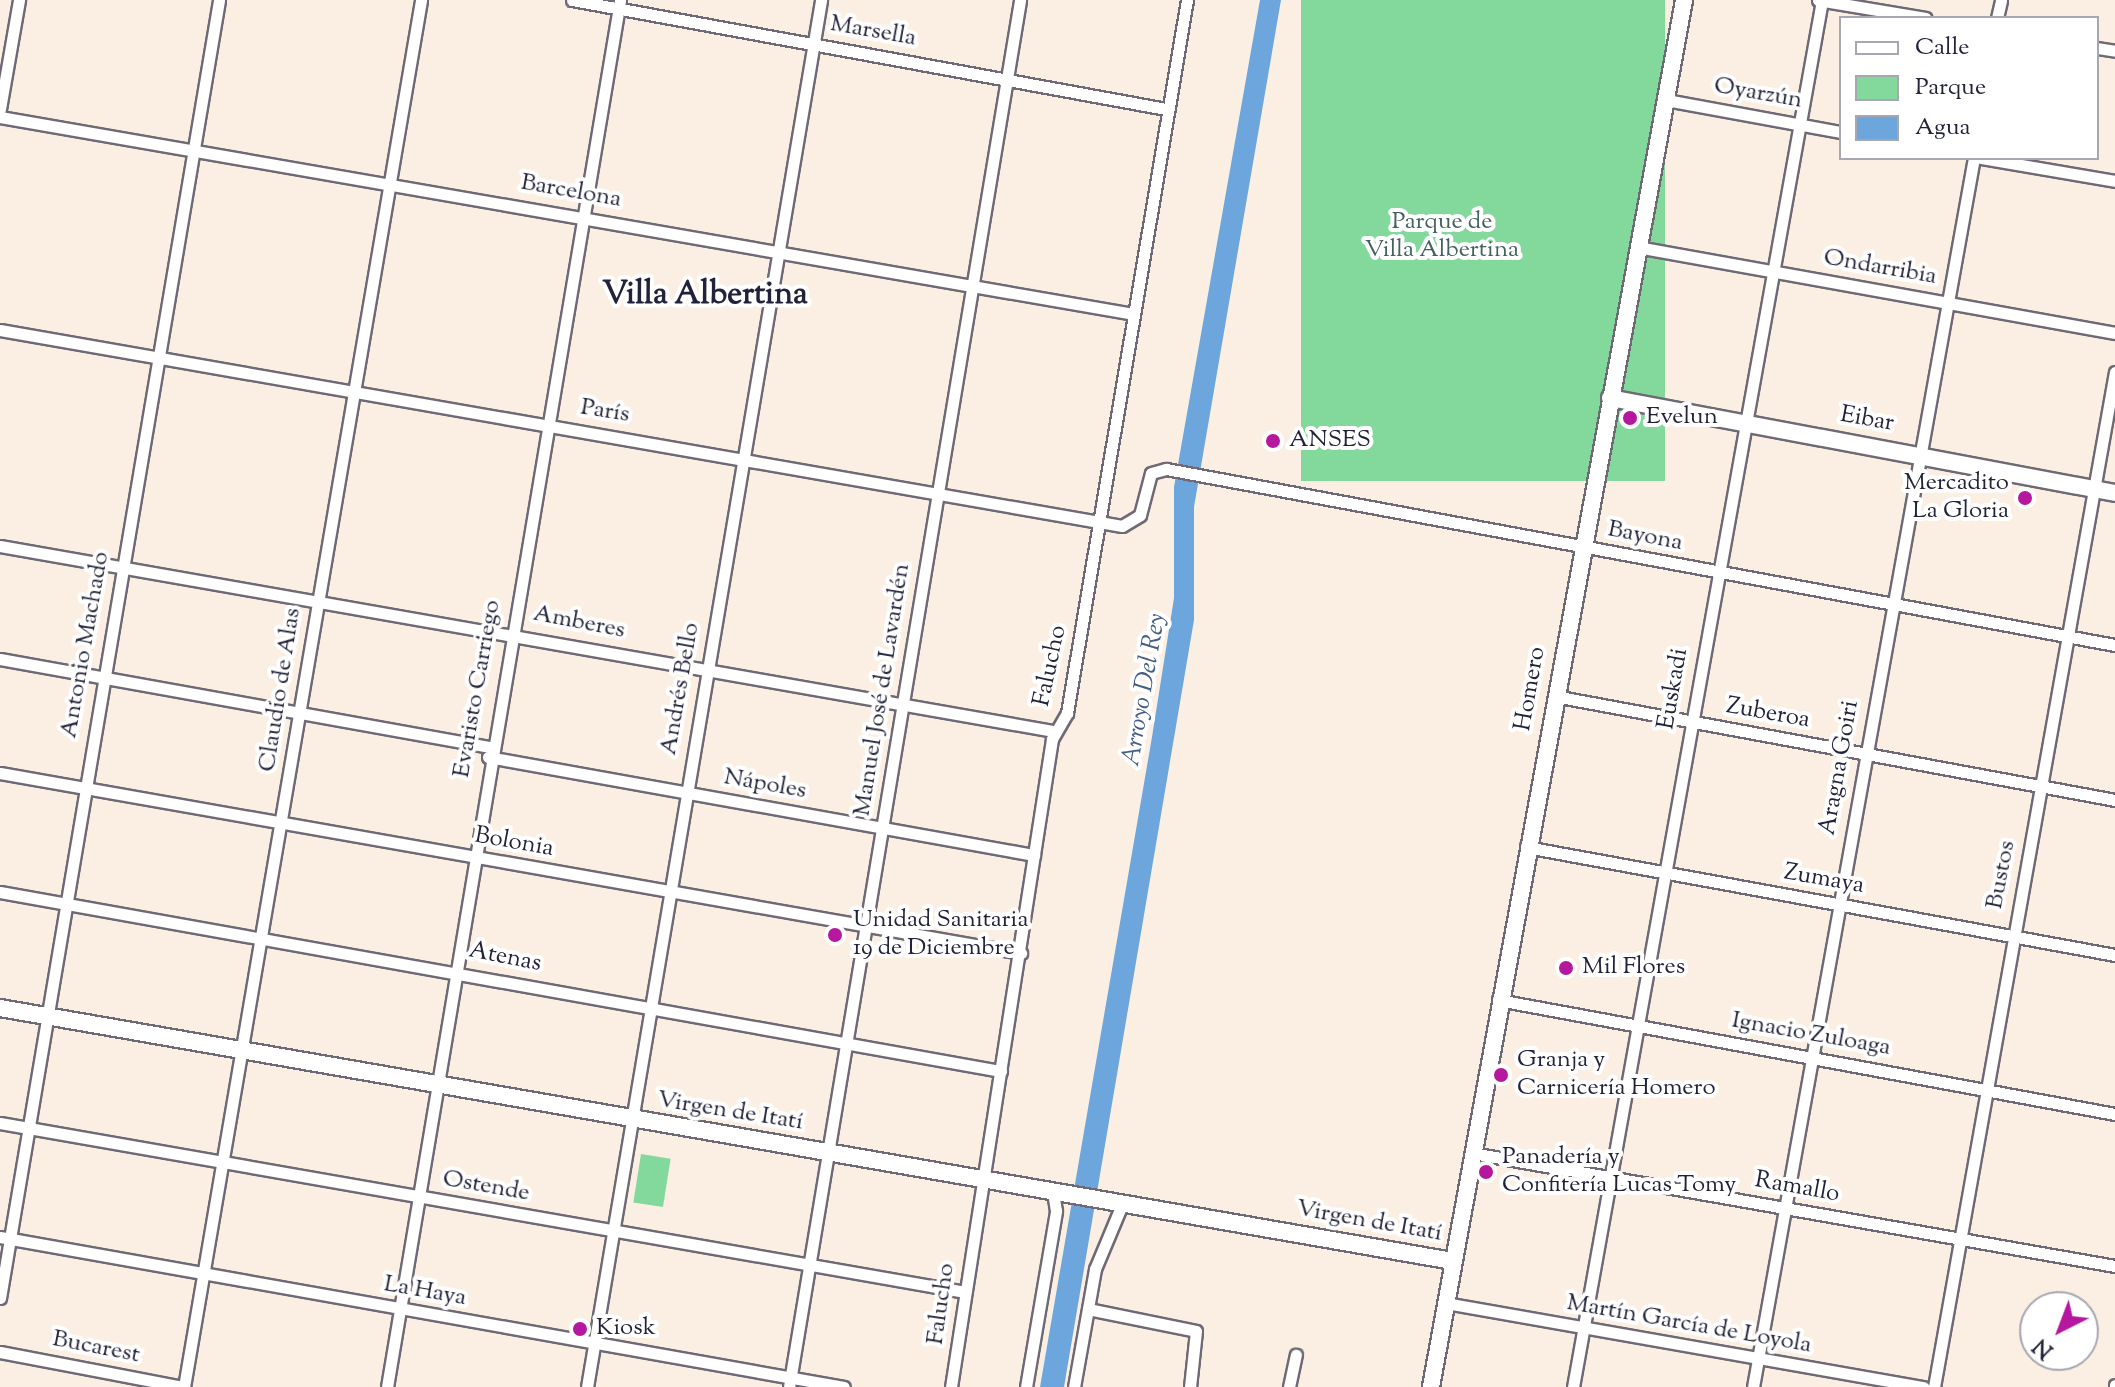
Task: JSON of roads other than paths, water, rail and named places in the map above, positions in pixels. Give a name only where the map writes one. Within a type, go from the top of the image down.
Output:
[{"type":"street","points":[[0,109],[19,0]]},
{"type":"street","name":"Antonio Machado","points":[[0,1298],[5,1238],[30,1129],[84,786],[219,0]]},
{"type":"street","name":"Claudio de Alas","points":[[184,1387],[264,937],[298,714],[421,0]]},
{"type":"street","name":"Marsella","points":[[572,0],[619,4],[813,44],[1166,109]]},
{"type":"street","name":"Andrés Bello","points":[[587,1387],[821,0]]},
{"type":"street","name":"Manuel José de Lavardén","points":[[790,1382],[1020,0]]},
{"type":"street","name":"Falucho","points":[[951,1387],[1054,731],[1067,713],[1166,109],[1187,0]]},
{"type":"street","name":"Homero","points":[[1431,1387],[1498,1000],[1684,0]]},
{"type":"street","points":[[1820,0],[1913,16]]},
{"type":"street","name":"Euskadi","points":[[1573,1387],[1613,1177],[1636,1027],[1820,0]]},
{"type":"street","name":"Evaristo Carriego","points":[[387,1387],[438,1086],[489,752],[549,426],[619,4]]},
{"type":"street","name":"Oyarzún","points":[[1666,100],[1839,132]]},
{"type":"street","name":"Barcelona","points":[[0,117],[585,216],[1133,314]]},
{"type":"street","name":"Aragna Goiri","points":[[1753,1387],[1809,1056],[1974,160]]},
{"type":"street","points":[[1993,160],[2115,181]]},
{"type":"street","name":"Ondarribia","points":[[1637,247],[2115,333]]},
{"type":"street","name":"París","points":[[0,330],[743,457],[1100,522],[1135,521],[1151,473],[1166,469]]},
{"type":"street","name":"Bustos","points":[[1934,1387],[2115,372]]},
{"type":"street","name":"Eibar","points":[[1610,398],[1921,454],[2115,493]]},
{"type":"street","name":"Bayona","points":[[1166,469],[1717,574],[2115,645]]},
{"type":"street","name":"Amberes","points":[[0,546],[318,599],[1054,731]]},
{"type":"street","name":"Nápoles","points":[[0,659],[298,714],[685,793],[1034,855]]},
{"type":"street","name":"Zuberoa","points":[[1554,696],[2115,800]]},
{"type":"street","name":"Bolonia","points":[[0,773],[473,859],[1021,953]]},
{"type":"street","name":"Zumaya","points":[[1526,847],[2115,955]]},
{"type":"street","name":"Atenas","points":[[0,892],[456,971],[1001,1071]]},
{"type":"street","name":"Ignacio Zuloaga","points":[[1498,1000],[2115,1114]]},
{"type":"street","name":"Virgen de Itatí","points":[[0,1008],[1453,1261]]},
{"type":"street","name":"Ostende","points":[[0,1123],[965,1292]]},
{"type":"street","name":"Ramallo","points":[[1472,1153],[2115,1266]]},
{"type":"street","points":[[1026,1387],[1058,1194]]},
{"type":"street","points":[[1074,1387],[1097,1261],[1117,1201]]},
{"type":"street","name":"La Haya","points":[[5,1238],[400,1311],[595,1343],[790,1382],[844,1387]]},
{"type":"street","name":"Martín García de Loyola","points":[[1446,1303],[1758,1361],[1924,1387]]},
{"type":"street","points":[[1088,1309],[1196,1331],[1190,1387]]},
{"type":"street","name":"Bucarest","points":[[0,1352],[184,1387]]},
{"type":"street","points":[[1289,1387],[1296,1355]]},
{"type":"water","points":[[1260,0],[1281,0],[1194,507],[1194,620],[1064,1387],[1040,1387],[1152,737],[1174,598],[1174,487]]},
{"type":"place","name":"Evelun","points":[[1630,418]]},
{"type":"place","name":"ANSES","points":[[1273,441]]},
{"type":"place","name":"Mercadito La Gloria","points":[[2025,498]]},
{"type":"place","name":"Unidad Sanitaria 19 de Diciembre","points":[[835,935]]},
{"type":"place","name":"Mil Flores","points":[[1566,968]]},
{"type":"place","name":"Granja y Carnicería Homero","points":[[1501,1075]]},
{"type":"place","name":"Panadería y Confitería Lucas Tomy","points":[[1486,1172]]},
{"type":"place","name":"Kiosk","points":[[580,1329]]},
{"type":"district","name":"Villa Albertina","points":[[705,295]]},
{"type":"park label","name":"Parque de Villa Albertina","points":[[1442,237]]},
{"type":"water label","name":"Arroyo Del Rey","points":[[1145,690]]}]
